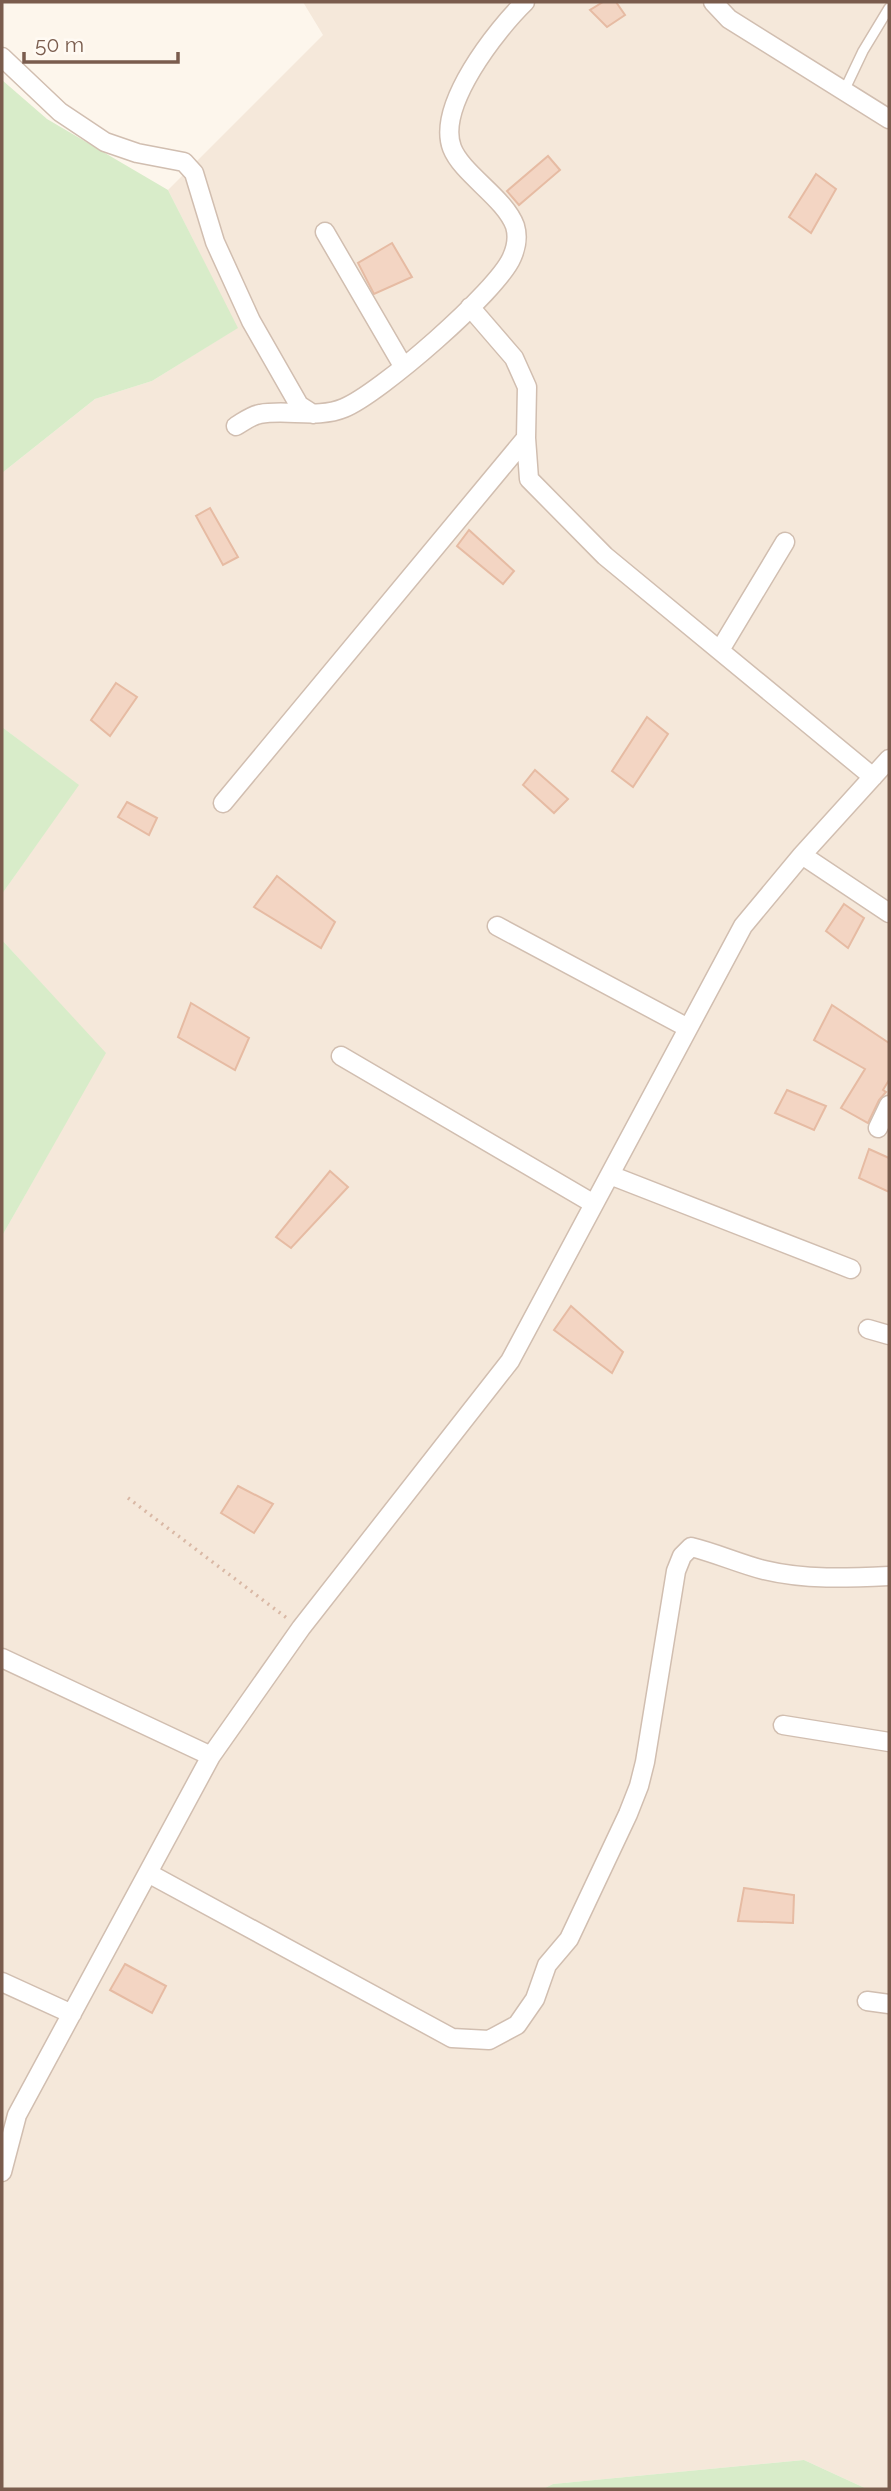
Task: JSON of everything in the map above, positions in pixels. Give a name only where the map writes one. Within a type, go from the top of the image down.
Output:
[{"type":"street","points":[[236,426],[257,414],[313,414],[343,409],[382,383],[470,307],[490,289],[512,259],[517,244],[515,226],[501,205],[467,169],[452,148],[450,124],[469,72],[501,26],[525,2]]},
{"type":"street","points":[[713,2],[729,19],[889,119]]},
{"type":"street","points":[[2,57],[60,112],[105,142],[137,153],[184,162],[194,173],[215,242],[251,321],[299,405],[313,414]]},
{"type":"street","points":[[325,232],[403,366]]},
{"type":"street","points":[[470,307],[514,358],[527,387],[526,438],[529,479],[605,556],[873,777]]},
{"type":"street","points":[[223,803],[526,438]]},
{"type":"street","points":[[720,650],[785,542]]},
{"type":"street","points":[[2,2172],[17,2115],[211,1756],[300,1628],[510,1361],[743,926],[802,855],[889,759]]},
{"type":"street","points":[[802,855],[889,913]]},
{"type":"street","points":[[497,926],[688,1028]]},
{"type":"street","points":[[341,1056],[594,1204]]},
{"type":"street","points":[[878,1128],[889,1105]]},
{"type":"street","points":[[610,1175],[850,1269]]},
{"type":"street","points":[[868,1329],[889,1335]]},
{"type":"street","points":[[148,1873],[452,2038],[489,2040],[517,2025],[535,1999],[547,1965],[569,1940],[628,1814],[645,1762],[676,1571],[682,1556],[691,1547],[764,1570],[796,1575],[839,1578],[889,1576]]},
{"type":"street","points":[[2,1658],[211,1756]]},
{"type":"street","points":[[783,1724],[889,1742]]},
{"type":"street","points":[[2,1982],[72,2014]]},
{"type":"street","points":[[867,2001],[889,2004]]},
{"type":"lane","points":[[844,91],[863,51],[889,8]]},
{"type":"path","points":[[128,1498],[300,1628]]},
{"type":"shaded area","points":[[303,2],[889,2],[889,2489],[867,2489],[804,2460],[553,2484],[543,2489],[2,2489],[2,1236],[105,1053],[2,940],[2,894],[78,785],[2,727],[2,473],[95,399],[152,381],[237,328],[168,190],[323,35]]},
{"type":"green space","points":[[2,80],[47,119],[168,190],[238,328],[152,381],[95,399],[2,473]]},
{"type":"green space","points":[[2,727],[79,785],[2,894]]},
{"type":"green space","points":[[2,940],[106,1053],[2,1236]]},
{"type":"green space","points":[[804,2460],[867,2489],[543,2489],[553,2484]]},
{"type":"building","points":[[603,2],[616,2],[625,15],[607,27],[590,10]]},
{"type":"building","points":[[548,156],[560,170],[519,205],[507,191]]},
{"type":"building","points":[[816,174],[836,189],[811,233],[789,217]]},
{"type":"building","points":[[392,243],[412,277],[374,294],[358,263]]},
{"type":"building","points":[[210,508],[238,557],[223,565],[196,516]]},
{"type":"building","points":[[469,530],[514,571],[503,584],[457,546]]},
{"type":"building","points":[[116,683],[137,697],[110,736],[91,720]]},
{"type":"building","points":[[647,717],[668,734],[633,787],[612,771]]},
{"type":"building","points":[[535,770],[568,799],[554,813],[523,785]]},
{"type":"building","points":[[127,802],[157,818],[149,835],[118,817]]},
{"type":"building","points":[[277,876],[335,922],[321,948],[254,907]]},
{"type":"building","points":[[844,904],[864,918],[848,948],[826,931]]},
{"type":"building","points":[[191,1003],[249,1038],[235,1070],[178,1037]]},
{"type":"building","points":[[832,1005],[889,1043],[889,1080],[883,1090],[886,1092],[868,1123],[841,1108],[865,1069],[814,1040]]},
{"type":"building","points":[[787,1090],[826,1106],[814,1130],[775,1113]]},
{"type":"building","points":[[869,1149],[889,1158],[889,1192],[859,1178]]},
{"type":"building","points":[[330,1171],[348,1187],[291,1248],[276,1237]]},
{"type":"building","points":[[571,1306],[623,1352],[612,1373],[554,1330]]},
{"type":"building","points":[[238,1486],[273,1504],[254,1533],[221,1513]]},
{"type":"building","points":[[744,1888],[794,1895],[793,1923],[738,1921]]},
{"type":"building","points":[[125,1964],[166,1986],[152,2013],[110,1990]]}]
